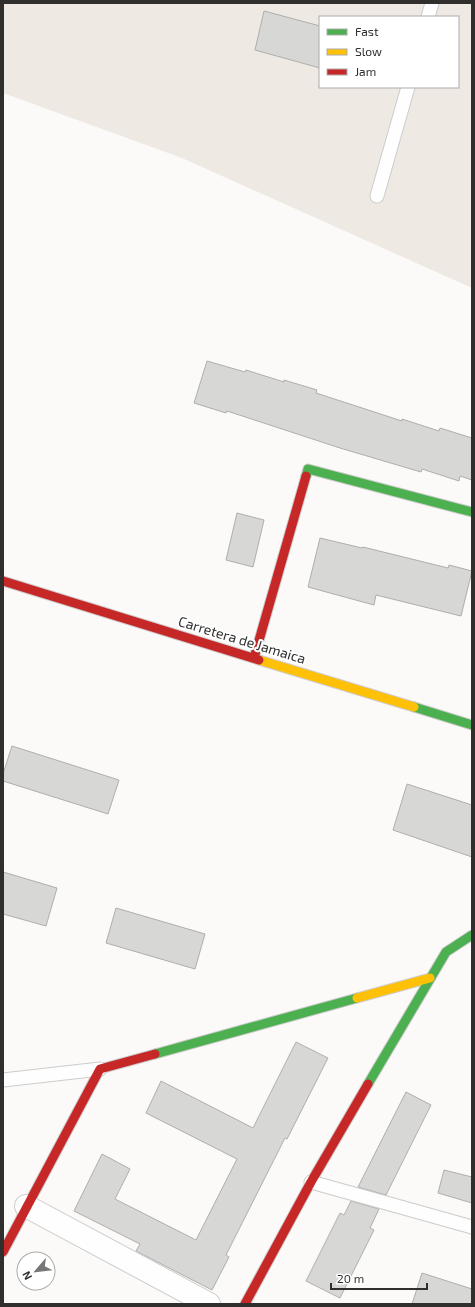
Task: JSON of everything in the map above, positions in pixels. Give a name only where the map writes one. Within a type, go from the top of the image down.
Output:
[{"type":"street","points":[[254,658],[308,469],[472,512]]},
{"type":"street","name":"Carretera de Jamaica","points":[[3,581],[472,725]]},
{"type":"street","points":[[245,1304],[311,1182],[430,978],[446,952],[472,935]]},
{"type":"street","points":[[3,1252],[26,1206],[100,1069],[430,978]]},
{"type":"street","points":[[26,1206],[209,1304]]},
{"type":"lane","points":[[428,16],[432,3]]},
{"type":"lane","points":[[377,196],[408,88]]},
{"type":"lane","points":[[3,1080],[100,1069]]},
{"type":"lane","points":[[311,1182],[472,1227]]},
{"type":"shaded area","points":[[3,3],[472,3],[472,288],[182,158],[3,93]]},
{"type":"building","points":[[264,11],[319,26],[319,68],[255,50]]},
{"type":"building","points":[[207,361],[245,372],[246,370],[284,382],[284,380],[317,390],[316,393],[402,421],[402,419],[439,431],[440,428],[472,438],[472,480],[460,476],[459,481],[422,469],[421,472],[340,448],[227,411],[226,413],[194,403]]},
{"type":"building","points":[[237,513],[264,520],[253,567],[226,560]]},
{"type":"building","points":[[320,538],[448,568],[449,565],[472,571],[461,616],[376,595],[374,605],[308,587]]},
{"type":"building","points":[[12,746],[119,780],[108,814],[3,781],[3,774]]},
{"type":"building","points":[[407,784],[472,805],[472,857],[393,830]]},
{"type":"building","points":[[3,872],[57,888],[46,926],[3,914]]},
{"type":"building","points":[[116,908],[205,934],[195,969],[106,943]]},
{"type":"building","points":[[296,1042],[328,1058],[287,1139],[285,1138],[226,1255],[229,1257],[212,1290],[136,1251],[140,1244],[74,1211],[102,1154],[130,1169],[115,1199],[196,1240],[237,1159],[146,1113],[161,1081],[253,1128]]},
{"type":"building","points":[[406,1092],[431,1105],[386,1195],[358,1187]]},
{"type":"building","points":[[444,1170],[472,1177],[472,1203],[438,1193]]},
{"type":"building","points":[[351,1201],[379,1209],[370,1228],[374,1230],[340,1298],[306,1281],[340,1213],[344,1215]]},
{"type":"building","points":[[422,1273],[472,1289],[472,1304],[412,1304]]},
{"type":"traffic: fast","points":[[306,476],[308,469],[472,512]]},
{"type":"traffic: fast","points":[[414,707],[472,725]]},
{"type":"traffic: fast","points":[[368,1084],[446,952],[472,935]]},
{"type":"traffic: fast","points":[[155,1054],[357,998]]},
{"type":"traffic: slow","points":[[259,660],[414,707]]},
{"type":"traffic: slow","points":[[357,998],[430,978]]},
{"type":"traffic: jam","points":[[254,658],[306,476]]},
{"type":"traffic: jam","points":[[3,581],[259,660]]},
{"type":"traffic: jam","points":[[3,1252],[100,1069],[155,1054]]},
{"type":"traffic: jam","points":[[245,1304],[311,1182],[368,1084]]}]
